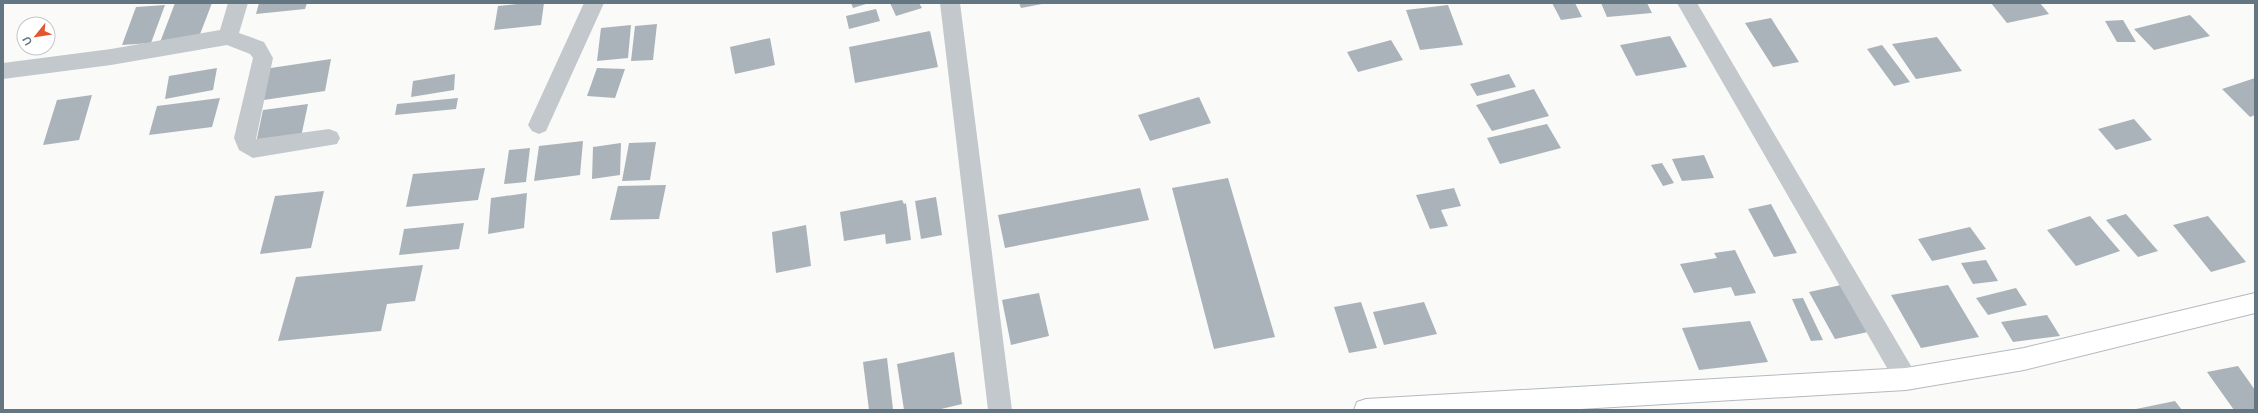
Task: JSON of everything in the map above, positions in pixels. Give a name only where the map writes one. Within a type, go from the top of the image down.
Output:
[{"type":"street","points":[[228,37],[238,3]]},
{"type":"street","points":[[539,125],[594,3]]},
{"type":"street","points":[[950,3],[1000,410]]},
{"type":"street","points":[[1687,3],[1768,139],[1906,379]]},
{"type":"street","points":[[3,71],[111,57],[228,37],[257,48],[262,58],[246,138],[247,144],[253,149],[328,138]]},
{"type":"street","points":[[1366,410],[1906,379],[2024,359],[2255,303]]},
{"type":"building","points":[[175,3],[212,3],[197,42],[159,45]]},
{"type":"building","points":[[259,3],[307,3],[305,9],[256,14]]},
{"type":"building","points":[[544,3],[541,25],[494,30],[498,6]]},
{"type":"building","points":[[851,3],[869,3],[853,8]]},
{"type":"building","points":[[890,3],[919,3],[922,8],[896,16]]},
{"type":"building","points":[[1019,3],[1042,3],[1042,4],[1021,8]]},
{"type":"building","points":[[1552,3],[1575,3],[1582,17],[1561,20]]},
{"type":"building","points":[[1601,3],[1647,3],[1652,13],[1607,17]]},
{"type":"building","points":[[1991,3],[2040,3],[2049,14],[2007,23]]},
{"type":"building","points":[[165,5],[151,43],[122,45],[136,7]]},
{"type":"building","points":[[1448,5],[1463,45],[1420,50],[1406,10]]},
{"type":"building","points":[[876,9],[880,21],[849,29],[846,16]]},
{"type":"building","points":[[2190,15],[2210,36],[2154,50],[2134,29]]},
{"type":"building","points":[[1771,18],[1799,62],[1773,67],[1745,23]]},
{"type":"building","points":[[2123,20],[2136,42],[2117,42],[2105,21]]},
{"type":"building","points":[[657,24],[653,60],[631,61],[635,26]]},
{"type":"building","points":[[631,25],[628,58],[597,61],[601,28]]},
{"type":"building","points":[[930,31],[938,67],[855,83],[849,47]]},
{"type":"building","points":[[1670,36],[1687,67],[1636,76],[1620,45]]},
{"type":"building","points":[[1937,37],[1962,71],[1916,79],[1892,44]]},
{"type":"building","points":[[770,38],[775,65],[735,74],[730,47]]},
{"type":"building","points":[[1391,40],[1403,60],[1358,72],[1347,52]]},
{"type":"building","points":[[1882,45],[1910,82],[1894,86],[1867,49]]},
{"type":"building","points":[[331,59],[325,91],[257,101],[264,69]]},
{"type":"building","points":[[217,68],[213,90],[165,99],[169,76]]},
{"type":"building","points":[[597,68],[625,69],[615,98],[587,96]]},
{"type":"building","points":[[455,74],[454,90],[411,97],[413,81]]},
{"type":"building","points":[[1509,74],[1516,87],[1477,96],[1470,84]]},
{"type":"building","points":[[2255,78],[2255,115],[2250,117],[2222,89]]},
{"type":"building","points":[[1534,89],[1549,116],[1492,131],[1476,105]]},
{"type":"building","points":[[92,95],[79,140],[43,145],[57,100]]},
{"type":"building","points":[[1199,97],[1211,123],[1150,141],[1138,115]]},
{"type":"building","points":[[220,98],[212,127],[149,135],[157,106]]},
{"type":"building","points":[[458,98],[456,109],[395,115],[397,104]]},
{"type":"building","points":[[308,104],[301,137],[256,143],[263,110]]},
{"type":"building","points":[[2134,119],[2152,140],[2116,150],[2098,129]]},
{"type":"building","points":[[1547,124],[1561,148],[1500,164],[1487,138]]},
{"type":"building","points":[[583,141],[580,175],[534,181],[539,146]]},
{"type":"building","points":[[656,142],[650,180],[622,181],[629,143]]},
{"type":"building","points":[[621,143],[620,175],[592,179],[593,147]]},
{"type":"building","points":[[530,148],[526,182],[504,184],[509,150]]},
{"type":"building","points":[[1704,155],[1714,178],[1682,181],[1672,159]]},
{"type":"building","points":[[1662,163],[1674,183],[1663,186],[1651,165]]},
{"type":"building","points":[[485,168],[478,200],[406,207],[413,174]]},
{"type":"building","points":[[1228,178],[1275,337],[1214,349],[1172,188]]},
{"type":"building","points":[[666,185],[659,219],[610,220],[618,186]]},
{"type":"building","points":[[1140,188],[1149,220],[1005,248],[998,215]]},
{"type":"building","points":[[1454,188],[1461,206],[1441,210],[1448,226],[1430,229],[1416,195]]},
{"type":"building","points":[[324,191],[311,248],[260,254],[275,196]]},
{"type":"building","points":[[527,193],[524,228],[488,234],[491,198]]},
{"type":"building","points":[[936,197],[942,235],[921,239],[915,201]]},
{"type":"building","points":[[902,200],[904,204],[906,203],[911,240],[886,244],[885,234],[844,241],[840,212]]},
{"type":"building","points":[[1771,204],[1797,253],[1774,257],[1748,209]]},
{"type":"building","points":[[2126,214],[2158,251],[2138,257],[2106,220]]},
{"type":"building","points":[[2090,216],[2120,251],[2076,266],[2047,230]]},
{"type":"building","points":[[2208,216],[2246,262],[2211,272],[2173,225]]},
{"type":"building","points":[[464,223],[459,249],[399,255],[404,229]]},
{"type":"building","points":[[806,225],[811,266],[776,273],[772,232]]},
{"type":"building","points":[[1970,227],[1986,249],[1932,261],[1918,239]]},
{"type":"building","points":[[1735,250],[1756,293],[1735,296],[1731,287],[1694,293],[1680,264],[1717,258],[1714,253]]},
{"type":"building","points":[[1986,260],[1998,281],[1973,284],[1961,263]]},
{"type":"building","points":[[423,265],[415,301],[387,304],[381,331],[278,341],[296,277]]},
{"type":"building","points":[[1841,285],[1868,332],[1835,339],[1809,292]]},
{"type":"building","points":[[1948,285],[1979,337],[1921,348],[1891,295]]},
{"type":"building","points":[[2016,288],[2027,305],[1988,315],[1976,298]]},
{"type":"building","points":[[1039,293],[1049,336],[1011,345],[1002,300]]},
{"type":"building","points":[[1803,298],[1823,340],[1811,341],[1792,299]]},
{"type":"building","points":[[1361,302],[1377,348],[1349,353],[1334,307]]},
{"type":"building","points":[[1424,302],[1437,334],[1384,345],[1373,312]]},
{"type":"building","points":[[2047,315],[2060,336],[2013,342],[2001,322]]},
{"type":"building","points":[[1750,321],[1768,362],[1699,370],[1682,328]]},
{"type":"building","points":[[954,352],[962,404],[937,410],[904,410],[897,364]]},
{"type":"building","points":[[887,358],[893,409],[869,410],[863,362]]},
{"type":"building","points":[[2238,366],[2255,390],[2255,410],[2234,410],[2207,372]]},
{"type":"building","points":[[2175,401],[2182,410],[2136,410],[2136,409]]}]
